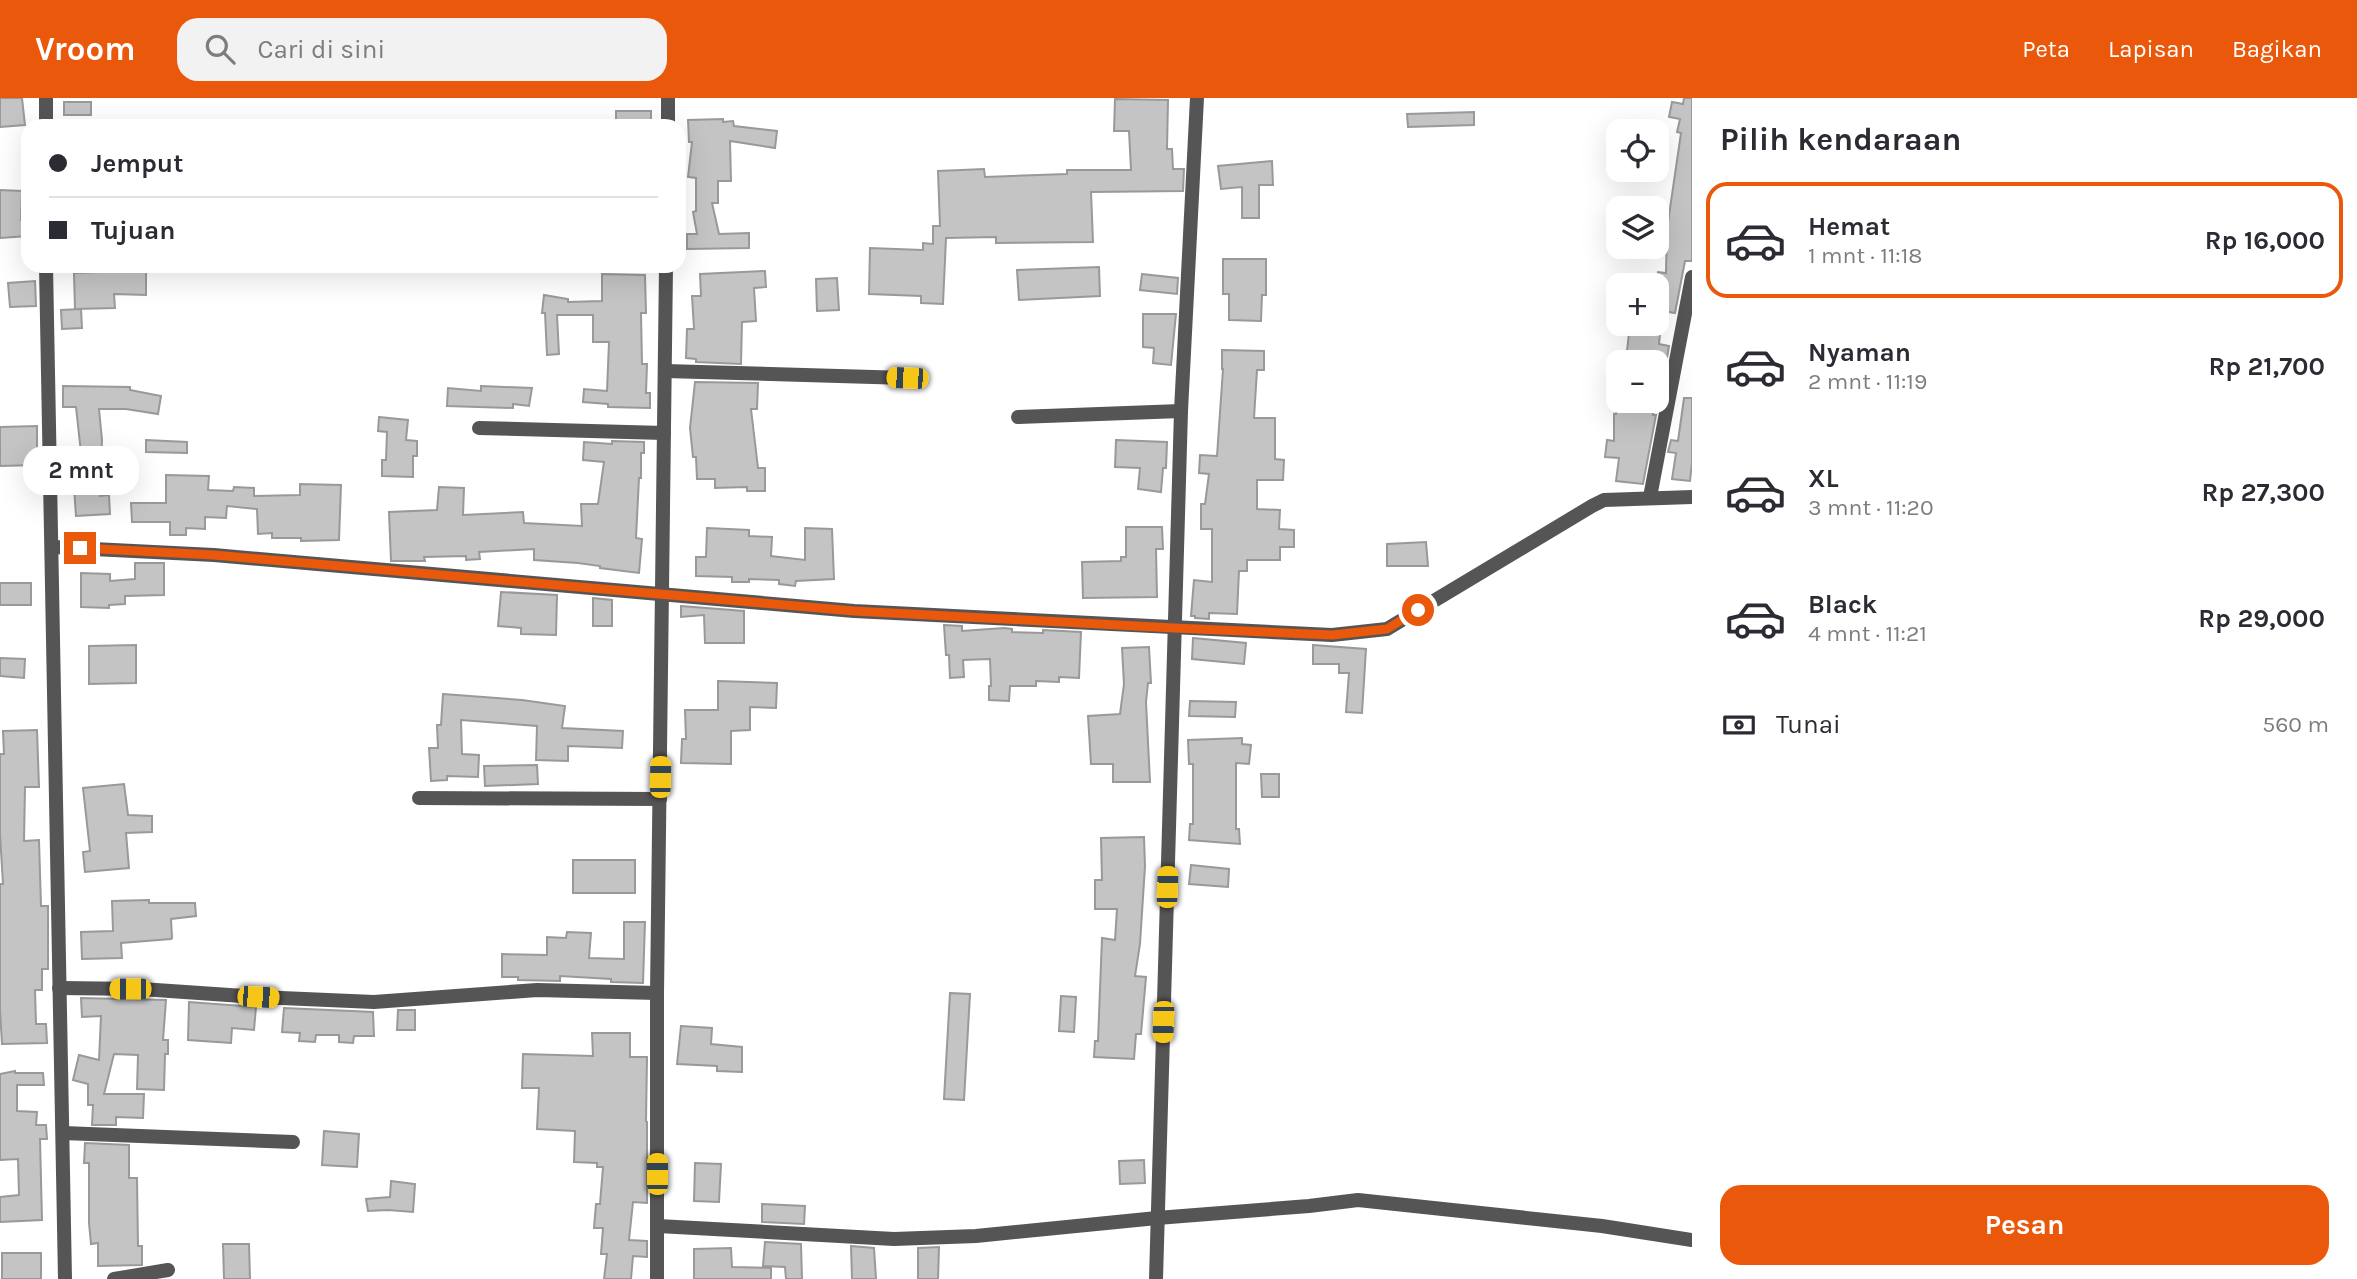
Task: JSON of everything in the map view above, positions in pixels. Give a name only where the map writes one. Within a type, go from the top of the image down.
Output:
[{"type":"street","points":[[46,98],[46,119]]},
{"type":"street","points":[[668,98],[668,119]]},
{"type":"street","points":[[1156,1279],[1181,411],[1198,98]]},
{"type":"street","points":[[46,273],[65,1279]]},
{"type":"street","points":[[657,1279],[657,993],[666,273]]},
{"type":"street","points":[[1650,498],[1692,277]]},
{"type":"street","points":[[665,371],[907,378]]},
{"type":"street","points":[[1018,418],[1181,411]]},
{"type":"street","points":[[479,428],[664,433]]},
{"type":"street","points":[[53,547],[214,555],[854,611],[1332,635],[1387,629],[1604,500],[1692,497]]},
{"type":"street","points":[[419,798],[660,799]]},
{"type":"street","points":[[59,988],[141,989],[374,1002],[537,990],[657,993]]},
{"type":"street","points":[[63,1133],[293,1142]]},
{"type":"street","points":[[658,1226],[894,1239],[976,1236],[1358,1200],[1602,1226],[1692,1240]]},
{"type":"street","points":[[114,1279],[168,1270]]},
{"type":"building","points":[[0,98],[22,98],[24,119],[21,119],[21,125],[0,127]]},
{"type":"building","points":[[1684,98],[1692,98],[1692,261],[1685,261],[1675,313],[1669,312],[1666,259],[1669,259],[1669,215],[1681,133],[1677,132],[1680,119],[1669,117],[1672,102],[1683,104]]},
{"type":"building","points":[[1115,99],[1168,100],[1167,149],[1172,149],[1173,169],[1184,169],[1183,191],[1091,192],[1093,242],[996,243],[996,237],[946,238],[943,304],[921,303],[921,296],[869,294],[870,248],[923,250],[923,243],[933,244],[933,226],[940,226],[938,171],[984,169],[985,177],[1067,174],[1067,170],[1131,170],[1129,131],[1114,131]]},
{"type":"building","points":[[64,102],[91,102],[91,115],[64,115]]},
{"type":"building","points":[[616,111],[651,111],[651,119],[616,119]]},
{"type":"building","points":[[1474,112],[1474,125],[1408,127],[1407,114]]},
{"type":"building","points":[[723,119],[723,122],[733,121],[734,126],[777,131],[775,148],[730,141],[731,181],[718,181],[718,203],[712,203],[719,234],[749,233],[749,248],[687,249],[687,234],[697,234],[693,212],[696,211],[696,178],[688,177],[692,142],[689,142],[688,120]]},
{"type":"building","points":[[1272,161],[1273,185],[1259,185],[1259,218],[1242,218],[1242,187],[1221,189],[1218,166]]},
{"type":"building","points":[[0,190],[21,191],[21,236],[0,238]]},
{"type":"building","points":[[1223,259],[1266,259],[1266,295],[1262,295],[1261,321],[1229,320],[1229,294],[1223,294]]},
{"type":"building","points":[[1099,267],[1100,296],[1019,300],[1017,270]]},
{"type":"building","points":[[765,271],[766,287],[754,288],[756,321],[742,322],[741,364],[696,362],[696,359],[686,358],[687,329],[694,329],[692,296],[701,296],[700,274]]},
{"type":"building","points":[[74,273],[146,273],[146,295],[114,294],[115,308],[75,309]]},
{"type":"building","points":[[602,274],[645,275],[646,313],[641,313],[642,364],[647,364],[646,393],[650,393],[650,408],[608,407],[608,404],[583,402],[584,389],[607,391],[609,342],[593,342],[593,315],[557,315],[559,354],[547,355],[545,313],[542,313],[544,295],[568,299],[568,302],[602,301]]},
{"type":"building","points":[[1142,274],[1178,278],[1177,294],[1140,290]]},
{"type":"building","points":[[837,278],[839,310],[817,311],[816,279]]},
{"type":"building","points":[[35,281],[36,306],[10,307],[8,283]]},
{"type":"building","points":[[81,309],[82,328],[62,329],[61,310]]},
{"type":"building","points":[[1143,314],[1176,314],[1171,365],[1153,363],[1154,348],[1143,347]]},
{"type":"building","points":[[1629,336],[1660,336],[1659,344],[1669,346],[1668,350],[1627,350]]},
{"type":"building","points":[[1222,350],[1264,351],[1264,370],[1257,370],[1254,418],[1275,418],[1275,459],[1284,460],[1283,480],[1257,480],[1257,509],[1280,510],[1279,529],[1294,530],[1294,547],[1280,547],[1280,560],[1247,560],[1247,571],[1239,571],[1237,614],[1209,613],[1209,619],[1195,618],[1191,616],[1194,580],[1212,582],[1212,529],[1201,529],[1201,504],[1205,504],[1209,474],[1199,473],[1200,455],[1217,456]]},
{"type":"building","points":[[695,382],[758,383],[757,409],[751,409],[758,468],[765,468],[765,491],[747,491],[747,487],[715,488],[715,479],[697,479],[690,428]]},
{"type":"building","points":[[63,386],[130,387],[130,390],[161,396],[158,414],[126,409],[99,409],[102,440],[100,496],[109,495],[110,514],[76,516],[74,488],[69,488],[70,452],[81,453],[76,407],[63,407]]},
{"type":"building","points":[[481,386],[532,388],[529,406],[447,406],[448,388],[481,391]]},
{"type":"building","points":[[1684,398],[1692,398],[1690,481],[1672,479],[1676,453],[1668,452],[1671,440],[1678,441]]},
{"type":"building","points":[[1616,414],[1656,415],[1643,484],[1616,481],[1619,458],[1605,457],[1607,440],[1614,441]]},
{"type":"building","points":[[379,417],[408,420],[406,440],[417,441],[417,456],[413,456],[413,477],[382,476],[382,460],[386,460],[387,432],[378,431]]},
{"type":"building","points":[[37,426],[37,465],[0,466],[0,427]]},
{"type":"building","points":[[146,440],[187,442],[187,453],[146,452]]},
{"type":"building","points":[[1116,440],[1167,442],[1166,468],[1163,468],[1161,492],[1138,489],[1140,468],[1115,467]]},
{"type":"building","points":[[612,441],[644,442],[636,538],[642,539],[639,573],[578,563],[534,560],[534,549],[479,552],[480,559],[466,560],[466,556],[424,557],[425,561],[391,561],[389,512],[437,510],[439,487],[464,488],[463,515],[523,512],[524,523],[582,526],[581,504],[598,504],[604,462],[583,460],[584,442],[612,444]]},
{"type":"building","points":[[166,475],[209,476],[208,490],[254,488],[254,496],[300,495],[300,484],[341,485],[339,540],[301,541],[301,538],[272,538],[272,533],[258,534],[257,509],[227,506],[226,518],[205,517],[205,529],[186,528],[186,535],[170,535],[170,522],[132,522],[131,503],[166,503]]},
{"type":"building","points":[[1126,527],[1162,527],[1163,549],[1156,549],[1157,597],[1083,598],[1082,562],[1121,561],[1121,557],[1126,557]]},
{"type":"building","points":[[707,528],[749,530],[749,536],[772,537],[771,556],[805,560],[805,528],[832,529],[834,579],[796,581],[795,586],[779,584],[779,580],[749,579],[749,582],[732,582],[732,577],[696,576],[696,557],[706,557]]},
{"type":"building","points":[[1426,542],[1428,566],[1387,566],[1387,544]]},
{"type":"building","points":[[135,563],[164,563],[164,595],[125,596],[125,604],[109,605],[109,608],[81,607],[81,573],[110,574],[110,581],[135,579]]},
{"type":"building","points":[[0,583],[31,583],[31,605],[0,605]]},
{"type":"building","points":[[501,592],[557,595],[556,635],[521,634],[521,628],[498,626]]},
{"type":"building","points":[[593,598],[612,600],[612,626],[593,626]]},
{"type":"building","points":[[681,606],[744,611],[744,643],[705,643],[704,615],[681,617]]},
{"type":"building","points":[[944,625],[962,626],[962,631],[1004,628],[1012,629],[1012,632],[1081,632],[1079,678],[1059,677],[1059,682],[1036,681],[1036,686],[1010,686],[1009,701],[989,700],[990,659],[963,660],[964,677],[950,678]]},
{"type":"building","points":[[1193,638],[1246,643],[1244,664],[1192,659]]},
{"type":"building","points":[[136,645],[136,683],[89,684],[89,646]]},
{"type":"building","points":[[1313,645],[1366,649],[1362,713],[1346,712],[1349,673],[1339,673],[1339,664],[1313,664]]},
{"type":"building","points":[[1149,647],[1151,683],[1148,683],[1146,702],[1150,782],[1113,782],[1113,764],[1091,764],[1088,716],[1120,714],[1124,684],[1122,648]]},
{"type":"building","points":[[0,658],[25,659],[24,678],[0,676]]},
{"type":"building","points":[[718,681],[777,683],[776,708],[750,707],[750,730],[731,731],[731,764],[681,763],[682,739],[686,739],[685,710],[718,710]]},
{"type":"building","points":[[443,694],[565,706],[562,728],[623,731],[622,748],[568,746],[568,761],[536,760],[537,726],[461,720],[462,754],[479,755],[478,777],[447,776],[447,780],[431,781],[429,748],[438,748],[437,725],[441,725]]},
{"type":"building","points":[[1190,701],[1236,702],[1235,717],[1189,716]]},
{"type":"building","points":[[37,730],[39,787],[25,787],[24,841],[39,840],[41,906],[48,906],[48,969],[42,969],[42,990],[35,990],[36,1024],[46,1024],[47,1043],[2,1044],[0,884],[3,884],[0,754],[4,754],[3,731]]},
{"type":"building","points":[[1242,738],[1242,744],[1251,745],[1249,764],[1236,763],[1236,829],[1239,829],[1240,844],[1189,840],[1190,824],[1193,824],[1193,764],[1189,764],[1188,740]]},
{"type":"building","points":[[537,765],[538,784],[485,786],[484,766]]},
{"type":"building","points":[[1261,774],[1279,774],[1279,797],[1262,797]]},
{"type":"building","points":[[124,784],[128,815],[152,816],[152,832],[126,833],[129,868],[85,872],[83,852],[90,851],[83,788]]},
{"type":"building","points":[[1144,837],[1140,944],[1135,976],[1146,977],[1141,1034],[1136,1034],[1134,1059],[1094,1057],[1095,1041],[1098,1041],[1102,938],[1115,940],[1117,909],[1095,909],[1095,880],[1102,880],[1101,838]]},
{"type":"building","points":[[573,860],[635,860],[635,893],[573,893]]},
{"type":"building","points":[[1191,865],[1229,869],[1228,887],[1189,884]]},
{"type":"building","points":[[149,900],[149,903],[195,903],[196,916],[171,919],[171,939],[121,943],[122,958],[82,959],[81,932],[113,931],[112,901]]},
{"type":"building","points":[[624,922],[645,922],[643,983],[560,976],[560,981],[502,977],[502,954],[547,955],[547,937],[566,938],[567,932],[591,933],[589,958],[624,959]]},
{"type":"building","points":[[950,993],[970,994],[964,1100],[944,1099]]},
{"type":"building","points":[[1061,996],[1076,997],[1074,1032],[1059,1031]]},
{"type":"building","points":[[81,998],[166,1000],[163,1040],[168,1040],[168,1054],[165,1054],[164,1090],[137,1089],[138,1055],[114,1054],[104,1094],[144,1094],[143,1118],[116,1117],[116,1125],[92,1125],[93,1105],[88,1105],[88,1084],[73,1080],[79,1055],[99,1060],[101,1016],[82,1017]]},
{"type":"building","points":[[189,1002],[256,1007],[254,1030],[232,1028],[231,1043],[188,1040]]},
{"type":"building","points":[[284,1008],[373,1012],[374,1036],[354,1036],[353,1043],[339,1042],[339,1035],[316,1035],[315,1042],[299,1041],[300,1033],[282,1032]]},
{"type":"building","points":[[398,1010],[415,1010],[415,1030],[397,1030]]},
{"type":"building","points":[[681,1026],[712,1028],[711,1044],[742,1047],[742,1072],[717,1071],[717,1066],[677,1064]]},
{"type":"building","points":[[592,1033],[630,1033],[630,1057],[647,1057],[647,1203],[633,1202],[629,1240],[647,1241],[647,1257],[633,1256],[631,1279],[604,1279],[607,1254],[601,1254],[603,1228],[594,1228],[596,1204],[600,1204],[603,1167],[597,1167],[597,1163],[574,1162],[575,1131],[537,1129],[539,1088],[522,1088],[523,1054],[593,1056]]},
{"type":"building","points":[[15,1071],[43,1073],[44,1085],[17,1085],[17,1111],[37,1112],[36,1125],[46,1125],[47,1139],[40,1139],[42,1220],[0,1222],[0,1197],[19,1195],[18,1159],[0,1160],[0,1074]]},
{"type":"building","points":[[324,1131],[359,1134],[357,1167],[322,1165]]},
{"type":"building","points":[[85,1143],[129,1145],[129,1178],[137,1178],[138,1246],[142,1246],[142,1265],[98,1266],[98,1243],[91,1244],[89,1163],[84,1163]]},
{"type":"building","points":[[1144,1160],[1145,1183],[1120,1184],[1119,1161]]},
{"type":"building","points":[[695,1163],[721,1164],[719,1202],[694,1201]]},
{"type":"building","points":[[391,1181],[415,1184],[413,1212],[368,1211],[366,1199],[390,1197]]},
{"type":"building","points":[[762,1204],[805,1206],[804,1224],[762,1222]]},
{"type":"building","points":[[765,1242],[801,1244],[802,1279],[786,1279],[785,1267],[763,1266]]},
{"type":"building","points":[[223,1244],[249,1244],[250,1279],[224,1279]]},
{"type":"building","points":[[851,1246],[874,1248],[876,1279],[852,1279]]},
{"type":"building","points":[[939,1247],[938,1279],[918,1279],[918,1248]]},
{"type":"building","points":[[731,1248],[732,1267],[771,1268],[771,1279],[694,1279],[694,1249]]},
{"type":"building","points":[[2,1253],[41,1253],[41,1279],[2,1279]]},
{"type":"route","points":[[80,548],[214,555],[854,611],[1174,628],[1332,635],[1387,629],[1418,610]]}]
